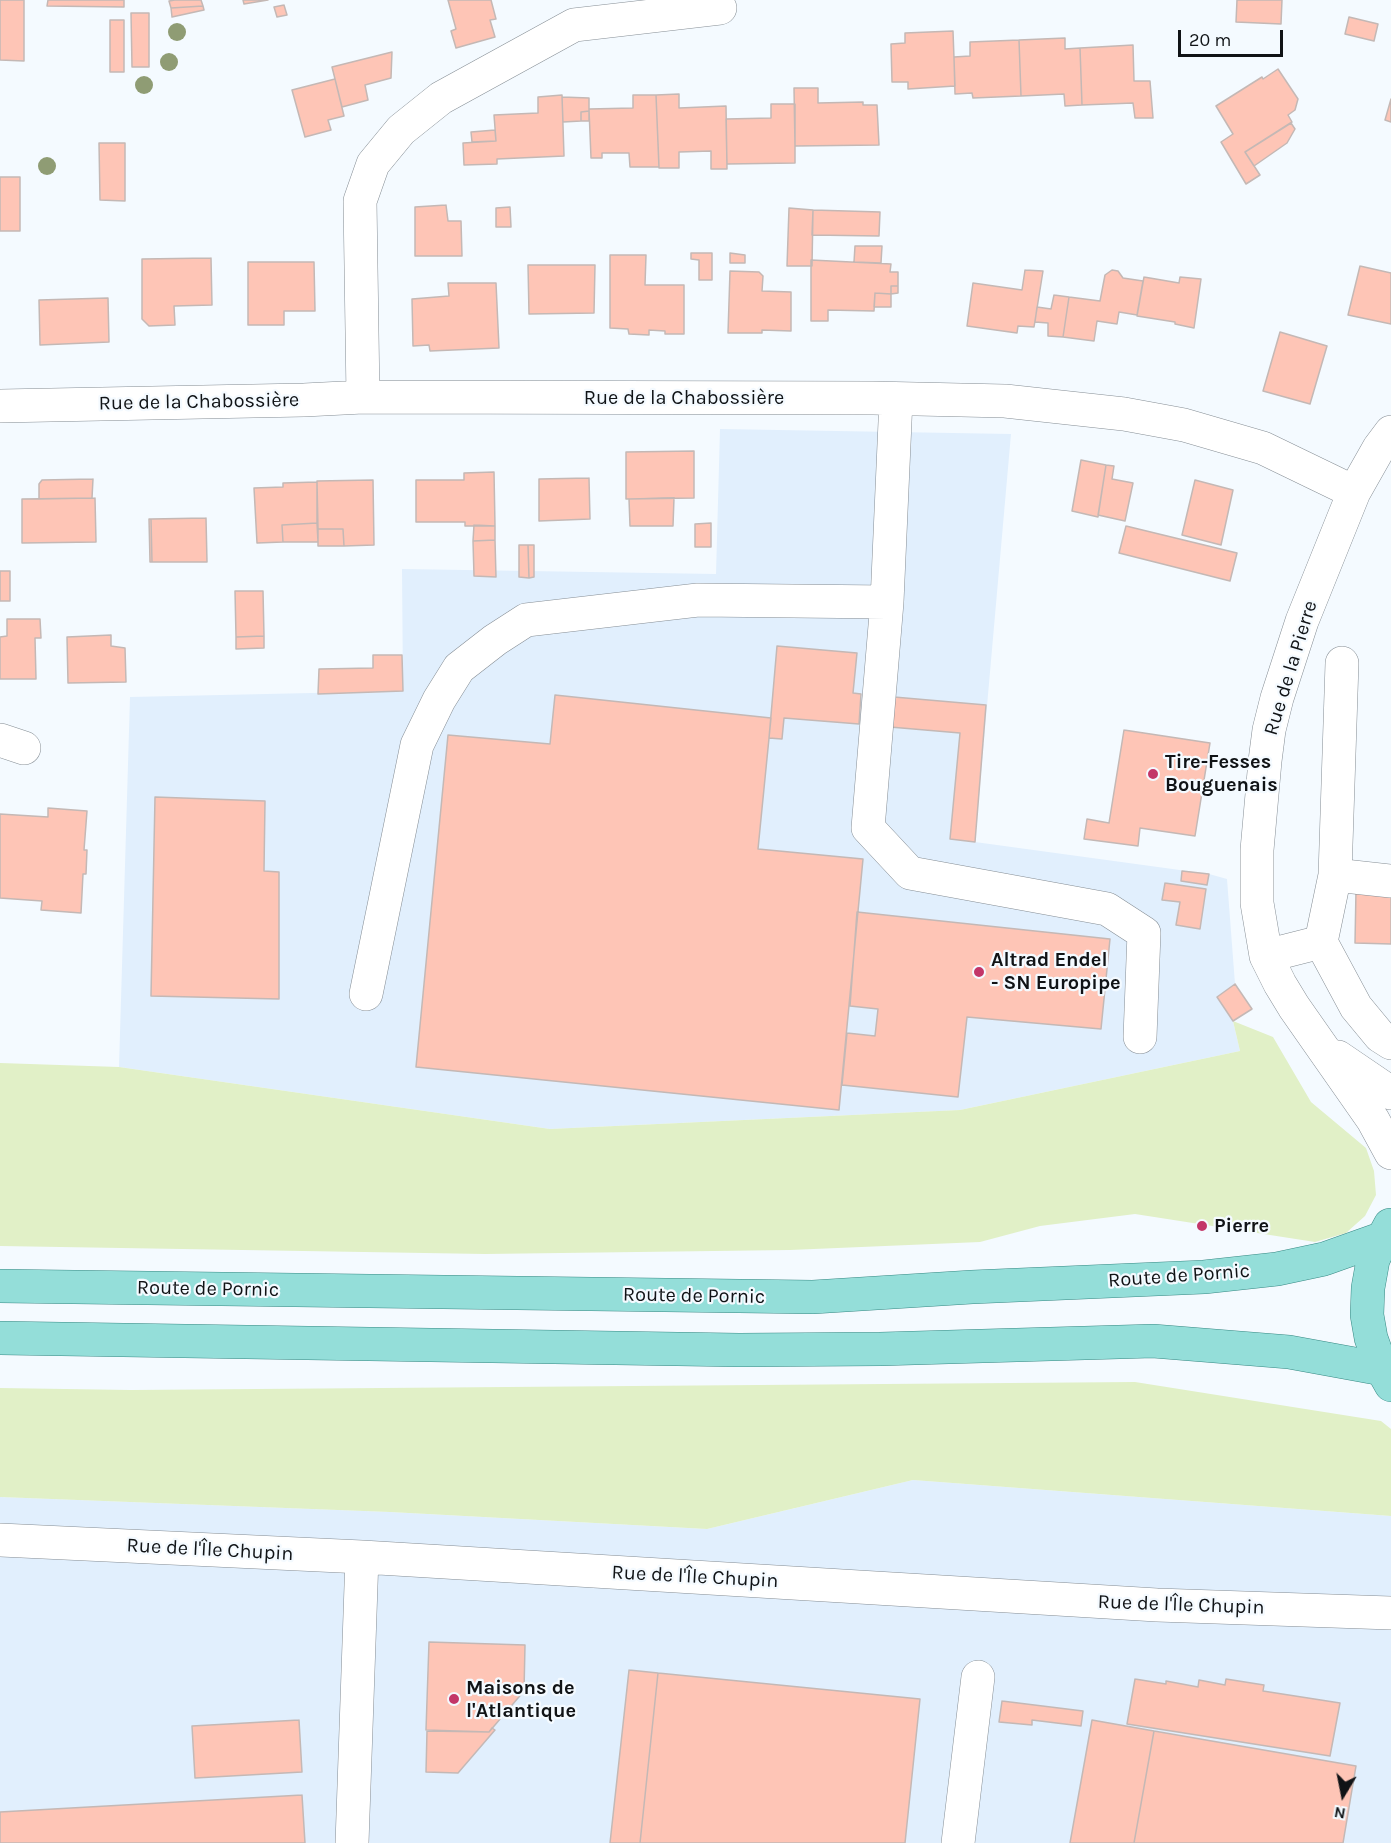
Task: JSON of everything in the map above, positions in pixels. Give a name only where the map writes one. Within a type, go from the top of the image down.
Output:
[{"type":"main road","name":"Route de Pornic","points":[[0,1286],[813,1298],[972,1287],[1204,1277],[1277,1269],[1324,1259],[1387,1231]]},
{"type":"main road","points":[[1387,1231],[1373,1260],[1367,1315],[1371,1338],[1387,1377]]},
{"type":"main road","points":[[0,1338],[739,1350],[880,1349],[1153,1341],[1289,1352],[1387,1377]]},
{"type":"street","points":[[363,396],[360,201],[373,164],[401,129],[441,98],[569,12],[720,8]]},
{"type":"street","name":"Rue de la Chabossière","points":[[0,406],[292,400],[363,396],[1005,401],[1124,414],[1184,425],[1263,447],[1354,492]]},
{"type":"street","points":[[896,399],[887,602],[868,828],[910,873],[1107,909],[1144,933],[1140,1037]]},
{"type":"street","name":"Rue de la Pierre","points":[[1391,432],[1379,448],[1354,492],[1302,621],[1269,730],[1257,860],[1257,903],[1266,957],[1294,1008],[1373,1119],[1391,1153]]},
{"type":"street","points":[[366,994],[417,745],[439,700],[459,668],[495,640],[526,620],[698,600],[887,602]]},
{"type":"street","points":[[1342,663],[1335,875],[1321,942],[1356,1006],[1380,1036],[1391,1043]]},
{"type":"street","points":[[1335,875],[1391,881]]},
{"type":"street","points":[[1266,957],[1321,942]]},
{"type":"street","name":"Rue de la Pierre","points":[[1319,1043],[1391,1093]]},
{"type":"street","name":"Rue de l'Île Chupin","points":[[0,1540],[362,1557],[1157,1605],[1391,1613]]},
{"type":"street","points":[[352,1843],[362,1557]]},
{"type":"street","points":[[958,1843],[978,1677]]},
{"type":"shaded area","points":[[720,429],[1011,434],[975,842],[1209,874],[1227,879],[1235,984],[1252,1009],[1233,1021],[1240,1051],[960,1110],[550,1129],[119,1067],[130,697],[403,691],[402,569],[716,574]]},
{"type":"shaded area","points":[[913,1480],[1391,1516],[1391,1843],[0,1843],[0,1497],[390,1512],[707,1529]]},
{"type":"green space","points":[[1233,1021],[1273,1037],[1311,1102],[1366,1148],[1374,1171],[1376,1195],[1365,1216],[1346,1233],[1315,1242],[1135,1214],[1040,1226],[980,1242],[790,1250],[485,1254],[0,1246],[0,1063],[119,1067],[550,1129],[960,1110],[1240,1051]]},
{"type":"green space","points":[[1135,1382],[1381,1421],[1391,1429],[1391,1516],[913,1480],[707,1529],[390,1512],[0,1497],[0,1388],[131,1390]]},
{"type":"building","points":[[0,0],[24,0],[24,61],[0,60]]},
{"type":"building","points":[[48,0],[124,0],[124,7],[47,6]]},
{"type":"building","points":[[201,0],[203,6],[171,8],[169,1]]},
{"type":"building","points":[[243,0],[268,0],[244,4]]},
{"type":"building","points":[[448,0],[491,0],[496,19],[490,20],[495,37],[456,48],[451,31],[456,29]]},
{"type":"building","points":[[1237,0],[1282,0],[1281,24],[1236,22]]},
{"type":"building","points":[[284,5],[287,15],[277,17],[274,7]]},
{"type":"building","points":[[203,6],[204,10],[172,17],[171,8]]},
{"type":"building","points":[[131,13],[149,13],[149,67],[132,67]]},
{"type":"building","points":[[1349,17],[1378,24],[1374,41],[1345,34]]},
{"type":"building","points":[[110,20],[124,20],[124,72],[110,72]]},
{"type":"building","points":[[953,31],[955,86],[908,89],[908,82],[892,82],[891,44],[905,43],[905,33]]},
{"type":"building","points":[[1065,38],[1065,49],[1080,48],[1082,105],[1065,106],[1064,94],[1021,96],[1019,40]]},
{"type":"building","points":[[1019,40],[1021,96],[973,98],[972,93],[955,94],[954,57],[970,56],[970,42]]},
{"type":"building","points":[[1133,45],[1134,81],[1150,81],[1153,118],[1135,118],[1133,103],[1082,105],[1080,48]]},
{"type":"building","points":[[392,52],[391,78],[365,85],[368,100],[342,107],[332,67]]},
{"type":"building","points":[[1278,69],[1298,99],[1295,110],[1288,115],[1292,122],[1245,152],[1260,175],[1246,184],[1221,142],[1233,134],[1216,106]]},
{"type":"building","points":[[335,79],[344,116],[328,120],[331,130],[305,137],[292,90]]},
{"type":"building","points":[[794,88],[818,88],[818,103],[863,102],[863,105],[877,105],[879,145],[795,146]]},
{"type":"building","points":[[679,94],[679,108],[726,106],[727,169],[711,169],[711,151],[679,152],[679,168],[659,168],[656,95]]},
{"type":"building","points":[[562,95],[564,156],[497,159],[497,164],[464,165],[463,143],[496,141],[494,115],[538,113],[538,97]]},
{"type":"building","points":[[633,95],[656,95],[659,167],[630,167],[629,153],[602,153],[602,158],[591,158],[589,109],[633,108]]},
{"type":"building","points":[[562,97],[589,98],[589,111],[581,112],[581,121],[563,122]]},
{"type":"building","points":[[1391,99],[1391,122],[1385,120]]},
{"type":"building","points":[[771,104],[795,104],[795,163],[727,164],[726,119],[771,118]]},
{"type":"building","points":[[589,111],[589,121],[581,121],[581,112]]},
{"type":"building","points":[[1291,123],[1295,129],[1287,143],[1254,166],[1245,152]]},
{"type":"building","points":[[495,130],[496,141],[472,142],[471,132]]},
{"type":"building","points":[[99,143],[125,143],[125,201],[100,200]]},
{"type":"building","points":[[0,177],[20,177],[20,231],[0,231]]},
{"type":"building","points":[[446,205],[448,221],[461,221],[462,256],[415,256],[415,207]]},
{"type":"building","points":[[510,207],[511,227],[496,227],[496,208]]},
{"type":"building","points":[[789,208],[813,210],[812,266],[787,266]]},
{"type":"building","points":[[813,210],[880,212],[879,236],[812,235]]},
{"type":"building","points":[[855,246],[882,246],[881,263],[854,262]]},
{"type":"building","points":[[691,253],[712,253],[712,280],[699,280],[699,260],[691,259]]},
{"type":"building","points":[[730,253],[745,255],[745,263],[730,263]]},
{"type":"building","points":[[610,255],[646,255],[645,285],[684,285],[684,334],[665,334],[665,331],[649,330],[649,335],[629,334],[628,329],[610,328]]},
{"type":"building","points":[[211,258],[212,305],[174,306],[175,325],[149,326],[142,319],[142,259]]},
{"type":"building","points":[[811,260],[891,264],[890,272],[898,272],[898,286],[891,286],[891,294],[875,293],[874,311],[828,310],[828,321],[811,321]]},
{"type":"building","points":[[248,262],[314,262],[315,311],[284,311],[284,325],[248,325]]},
{"type":"building","points":[[528,265],[595,265],[594,313],[529,314]]},
{"type":"building","points":[[1360,266],[1391,273],[1391,324],[1348,315]]},
{"type":"building","points":[[1025,270],[1043,271],[1034,327],[1018,326],[1017,333],[967,326],[973,283],[1022,290]]},
{"type":"building","points":[[1112,270],[1118,271],[1123,278],[1143,281],[1137,315],[1119,312],[1117,324],[1097,321],[1094,341],[1063,337],[1069,297],[1100,301],[1105,275]]},
{"type":"building","points":[[730,271],[759,272],[763,276],[762,291],[791,292],[791,331],[762,330],[762,333],[728,333]]},
{"type":"building","points":[[1144,277],[1179,283],[1180,277],[1201,279],[1194,328],[1175,324],[1175,322],[1137,316]]},
{"type":"building","points":[[448,283],[496,283],[499,348],[430,351],[429,345],[413,346],[412,299],[449,296]]},
{"type":"building","points":[[891,286],[898,286],[898,293],[891,294]]},
{"type":"building","points":[[875,293],[891,294],[891,307],[874,307]]},
{"type":"building","points":[[1054,295],[1069,297],[1063,337],[1048,336],[1048,323],[1035,322],[1037,307],[1051,309]]},
{"type":"building","points":[[108,298],[109,342],[40,345],[39,300]]},
{"type":"building","points":[[1280,332],[1327,346],[1310,404],[1263,391]]},
{"type":"building","points":[[694,451],[694,498],[626,499],[626,452]]},
{"type":"building","points":[[1081,460],[1106,465],[1098,517],[1072,511]]},
{"type":"building","points":[[1106,465],[1114,466],[1112,479],[1133,483],[1125,521],[1098,515]]},
{"type":"building","points":[[494,472],[495,526],[465,526],[465,522],[416,522],[416,480],[464,480],[464,473]]},
{"type":"building","points":[[589,478],[590,519],[539,521],[539,479]]},
{"type":"building","points":[[93,479],[92,498],[39,499],[39,484],[42,480]]},
{"type":"building","points":[[373,480],[374,545],[344,546],[343,529],[318,529],[317,481]]},
{"type":"building","points":[[1195,480],[1233,490],[1221,545],[1182,535]]},
{"type":"building","points":[[317,482],[317,523],[282,525],[283,542],[257,543],[254,488],[283,487],[283,483]]},
{"type":"building","points":[[95,498],[96,542],[22,543],[22,499]]},
{"type":"building","points":[[674,498],[673,526],[630,526],[629,499]]},
{"type":"building","points":[[206,518],[207,562],[152,562],[151,519]]},
{"type":"building","points":[[149,519],[151,519],[152,562],[150,562]]},
{"type":"building","points":[[317,523],[318,542],[283,542],[282,525]]},
{"type":"building","points":[[711,523],[711,547],[695,547],[695,524]]},
{"type":"building","points":[[474,525],[495,526],[495,540],[473,541]]},
{"type":"building","points":[[1126,526],[1237,553],[1230,581],[1119,553]]},
{"type":"building","points":[[318,529],[343,529],[344,546],[318,546]]},
{"type":"building","points":[[495,540],[496,577],[474,576],[473,541]]},
{"type":"building","points":[[519,545],[528,545],[529,578],[519,577]]},
{"type":"building","points":[[528,545],[534,545],[534,577],[529,578]]},
{"type":"building","points":[[0,571],[10,571],[10,601],[0,601]]},
{"type":"building","points":[[235,591],[263,591],[264,636],[236,637]]},
{"type":"building","points":[[7,619],[40,619],[41,638],[35,638],[36,679],[0,679],[0,637],[7,636]]},
{"type":"building","points":[[111,635],[111,646],[125,648],[126,682],[68,683],[67,637]]},
{"type":"building","points":[[264,636],[264,648],[236,649],[236,637]]},
{"type":"building","points":[[777,646],[857,653],[853,693],[861,694],[859,724],[784,718],[782,739],[769,738]]},
{"type":"building","points":[[373,655],[402,655],[403,691],[318,694],[319,669],[373,668]]},
{"type":"building","points":[[555,695],[771,718],[758,849],[863,859],[839,1110],[416,1067],[448,735],[550,744]]},
{"type":"building","points":[[894,697],[986,705],[975,842],[950,839],[960,733],[890,727]]},
{"type":"building","points":[[1124,730],[1210,743],[1195,836],[1140,828],[1138,846],[1084,839],[1087,819],[1109,823]]},
{"type":"building","points":[[155,797],[265,801],[264,871],[279,872],[279,999],[151,996]]},
{"type":"building","points":[[48,808],[87,811],[84,850],[87,850],[86,874],[83,874],[81,913],[41,910],[42,901],[0,898],[0,814],[48,817]]},
{"type":"building","points":[[1182,871],[1209,874],[1207,885],[1181,881]]},
{"type":"building","points":[[1165,883],[1206,889],[1200,929],[1176,925],[1180,902],[1162,900]]},
{"type":"building","points":[[1356,890],[1391,890],[1391,944],[1355,943]]},
{"type":"building","name":"Altrad Endel - SN Europipe","points":[[857,912],[1110,939],[1101,1029],[967,1017],[958,1097],[842,1085],[847,1033],[875,1036],[878,1009],[850,1006]]},
{"type":"building","points":[[1235,984],[1252,1009],[1233,1021],[1217,997]]},
{"type":"building","points":[[429,1642],[525,1645],[524,1691],[489,1732],[426,1730]]},
{"type":"building","points":[[629,1670],[658,1673],[640,1843],[610,1843]]},
{"type":"building","points":[[658,1673],[920,1699],[905,1843],[640,1843]]},
{"type":"building","points":[[1135,1679],[1166,1684],[1166,1681],[1198,1687],[1199,1680],[1225,1685],[1226,1679],[1264,1685],[1263,1691],[1340,1703],[1330,1756],[1127,1724]]},
{"type":"building","points":[[1002,1701],[1083,1711],[1081,1726],[1032,1720],[1032,1725],[999,1722]]},
{"type":"building","points":[[299,1720],[302,1772],[195,1778],[192,1726]]},
{"type":"building","points":[[1092,1720],[1154,1731],[1134,1843],[1070,1843]]},
{"type":"building","points":[[492,1728],[495,1730],[458,1773],[426,1772],[427,1731],[489,1732]]},
{"type":"building","points":[[1154,1731],[1356,1766],[1343,1843],[1134,1843]]},
{"type":"building","points":[[302,1795],[305,1843],[0,1843],[0,1812]]},
{"type":"place","name":"Tire-Fesses Bouguenais","points":[[1153,774]]},
{"type":"place","name":"Altrad Endel - SN Europipe","points":[[979,972]]},
{"type":"place","name":"Pierre","points":[[1202,1226]]},
{"type":"place","name":"Maisons de l'Atlantique","points":[[454,1699]]}]
